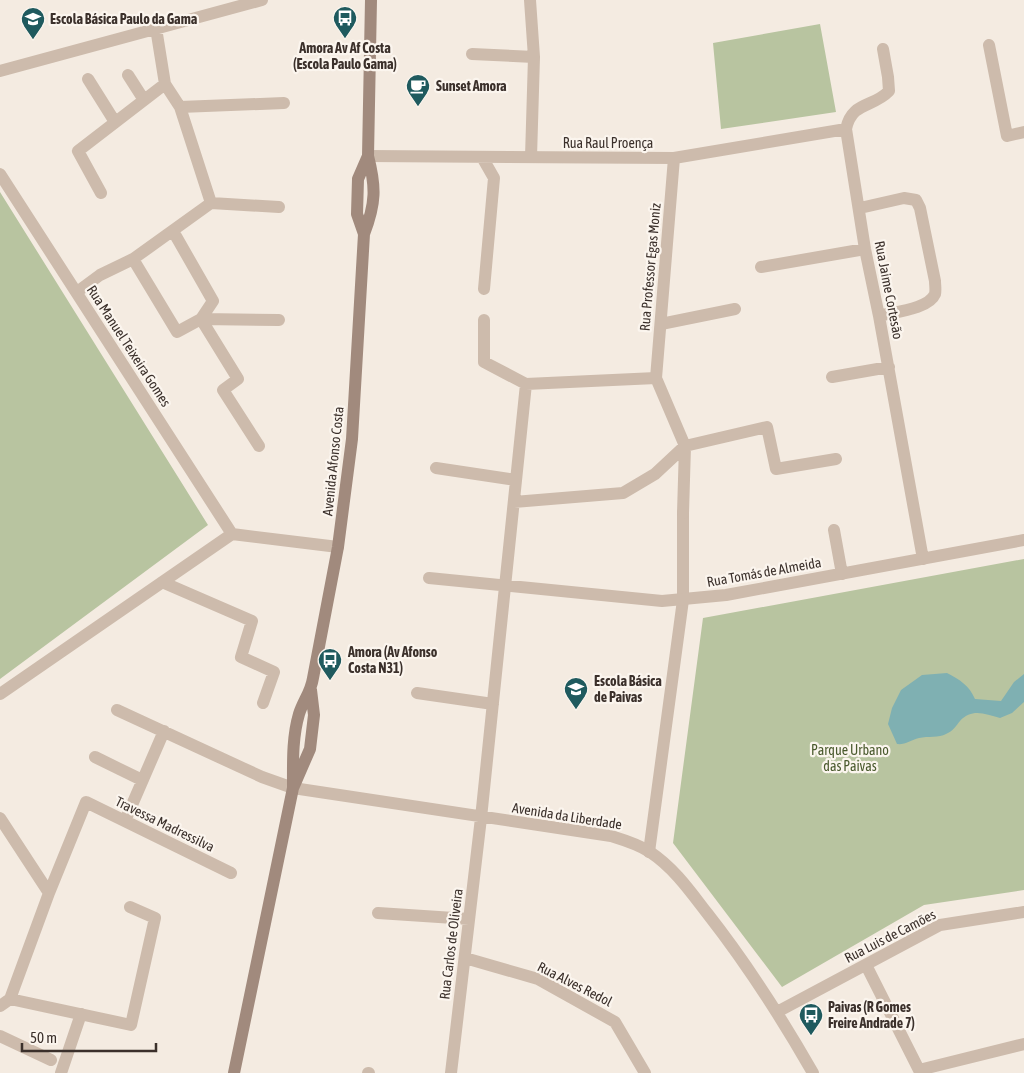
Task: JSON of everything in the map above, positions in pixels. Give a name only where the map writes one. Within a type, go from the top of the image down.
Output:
[{"type":"main road","name":"Avenida Afonso Costa","points":[[234,1073],[293,788],[310,749],[314,714],[311,690],[338,547],[352,438],[364,234],[371,215],[374,180],[368,156],[371,0]]},
{"type":"street","points":[[0,70],[262,0]]},
{"type":"street","points":[[530,0],[534,57],[531,157]]},
{"type":"street","points":[[156,28],[165,84],[180,106],[211,203]]},
{"type":"street","points":[[990,45],[1007,136],[1024,132]]},
{"type":"street","points":[[846,129],[848,119],[856,110],[868,102],[882,98],[888,92],[888,77],[883,49]]},
{"type":"street","points":[[472,54],[534,57]]},
{"type":"street","points":[[128,75],[144,100]]},
{"type":"street","points":[[88,79],[116,122]]},
{"type":"street","points":[[101,192],[78,151],[165,84]]},
{"type":"street","points":[[180,106],[284,103]]},
{"type":"street","name":"Rua Raul Proença","points":[[368,156],[674,158],[846,129]]},
{"type":"street","name":"Rua Jaime Cortesão","points":[[846,129],[923,559]]},
{"type":"street","points":[[482,157],[494,178],[484,289]]},
{"type":"street","name":"Rua Professor Egas Moniz","points":[[674,158],[656,378],[685,446]]},
{"type":"street","name":"Rua Manuel Teixeira Gomes","points":[[0,174],[232,534]]},
{"type":"street","points":[[860,208],[904,198],[916,200],[920,208],[935,282],[935,293],[929,302],[917,307],[879,316]]},
{"type":"street","points":[[77,292],[100,275],[132,259],[211,203],[279,207]]},
{"type":"street","points":[[132,259],[177,332],[201,319],[213,301],[173,231]]},
{"type":"street","points":[[761,266],[866,248]]},
{"type":"street","points":[[661,324],[735,309]]},
{"type":"street","points":[[201,319],[279,320]]},
{"type":"street","points":[[201,319],[238,378],[222,390],[259,446]]},
{"type":"street","points":[[484,320],[484,362],[526,384],[656,378]]},
{"type":"street","points":[[832,377],[889,367]]},
{"type":"street","points":[[481,818],[526,384]]},
{"type":"street","points":[[514,502],[623,493],[655,474],[685,446],[767,427],[776,469],[836,460]]},
{"type":"street","points":[[649,852],[684,600],[683,513],[685,446]]},
{"type":"street","points":[[436,468],[516,480]]},
{"type":"street","points":[[834,530],[842,574]]},
{"type":"street","points":[[0,694],[232,534],[338,547]]},
{"type":"street","name":"Rua Tomás de Almeida","points":[[506,585],[662,601],[684,600],[726,595],[1024,540]]},
{"type":"street","points":[[429,578],[506,585]]},
{"type":"street","points":[[162,582],[252,620],[241,657],[274,672],[263,703]]},
{"type":"street","points":[[417,693],[493,704]]},
{"type":"street","name":"Avenida da Liberdade","points":[[118,710],[262,777],[293,788],[627,840],[649,852],[678,876],[724,936],[777,1012],[813,1073]]},
{"type":"street","points":[[125,821],[164,731]]},
{"type":"street","points":[[95,757],[142,780]]},
{"type":"street","name":"Travessa Madressilva","points":[[49,893],[86,802],[231,874]]},
{"type":"street","points":[[0,818],[49,893],[5,1002],[81,1014],[131,1025],[155,918],[130,907]]},
{"type":"street","name":"Rua Carlos de Oliveira","points":[[451,1073],[481,818]]},
{"type":"street","name":"Rua Luis de Camões","points":[[777,1012],[940,925],[1024,912]]},
{"type":"street","points":[[378,913],[469,919]]},
{"type":"street","name":"Rua Alves Redol","points":[[465,958],[538,980],[615,1022],[645,1073]]},
{"type":"street","points":[[866,965],[920,1071],[1024,1044]]},
{"type":"street","points":[[60,1073],[81,1014]]},
{"type":"street","points":[[0,1036],[51,1060]]},
{"type":"green space","points":[[820,24],[836,112],[721,129],[713,43]]},
{"type":"green space","points":[[0,192],[208,525],[0,679]]},
{"type":"green space","name":"Parque Urbano das Paivas","points":[[1024,559],[1024,890],[924,905],[782,987],[673,843],[703,618]]},
{"type":"water","points":[[947,673],[964,683],[975,699],[1001,701],[1014,682],[1024,674],[1024,702],[1012,713],[1000,718],[979,713],[969,714],[951,731],[943,735],[919,738],[897,744],[888,724],[892,708],[901,690],[922,675]]},
{"type":"place","name":"Amora Av Af Costa (Escola Paulo Gama)","points":[[345,39]]},
{"type":"place","name":"Escola Básica Paulo da Gama","points":[[33,40]]},
{"type":"place","name":"Sunset Amora","points":[[418,107]]},
{"type":"place","name":"Amora (Av Afonso Costa N31)","points":[[330,681]]},
{"type":"place","name":"Escola Básica de Paivas","points":[[576,710]]},
{"type":"place","name":"Paivas (R Gomes Freire Andrade 7)","points":[[811,1036]]}]
